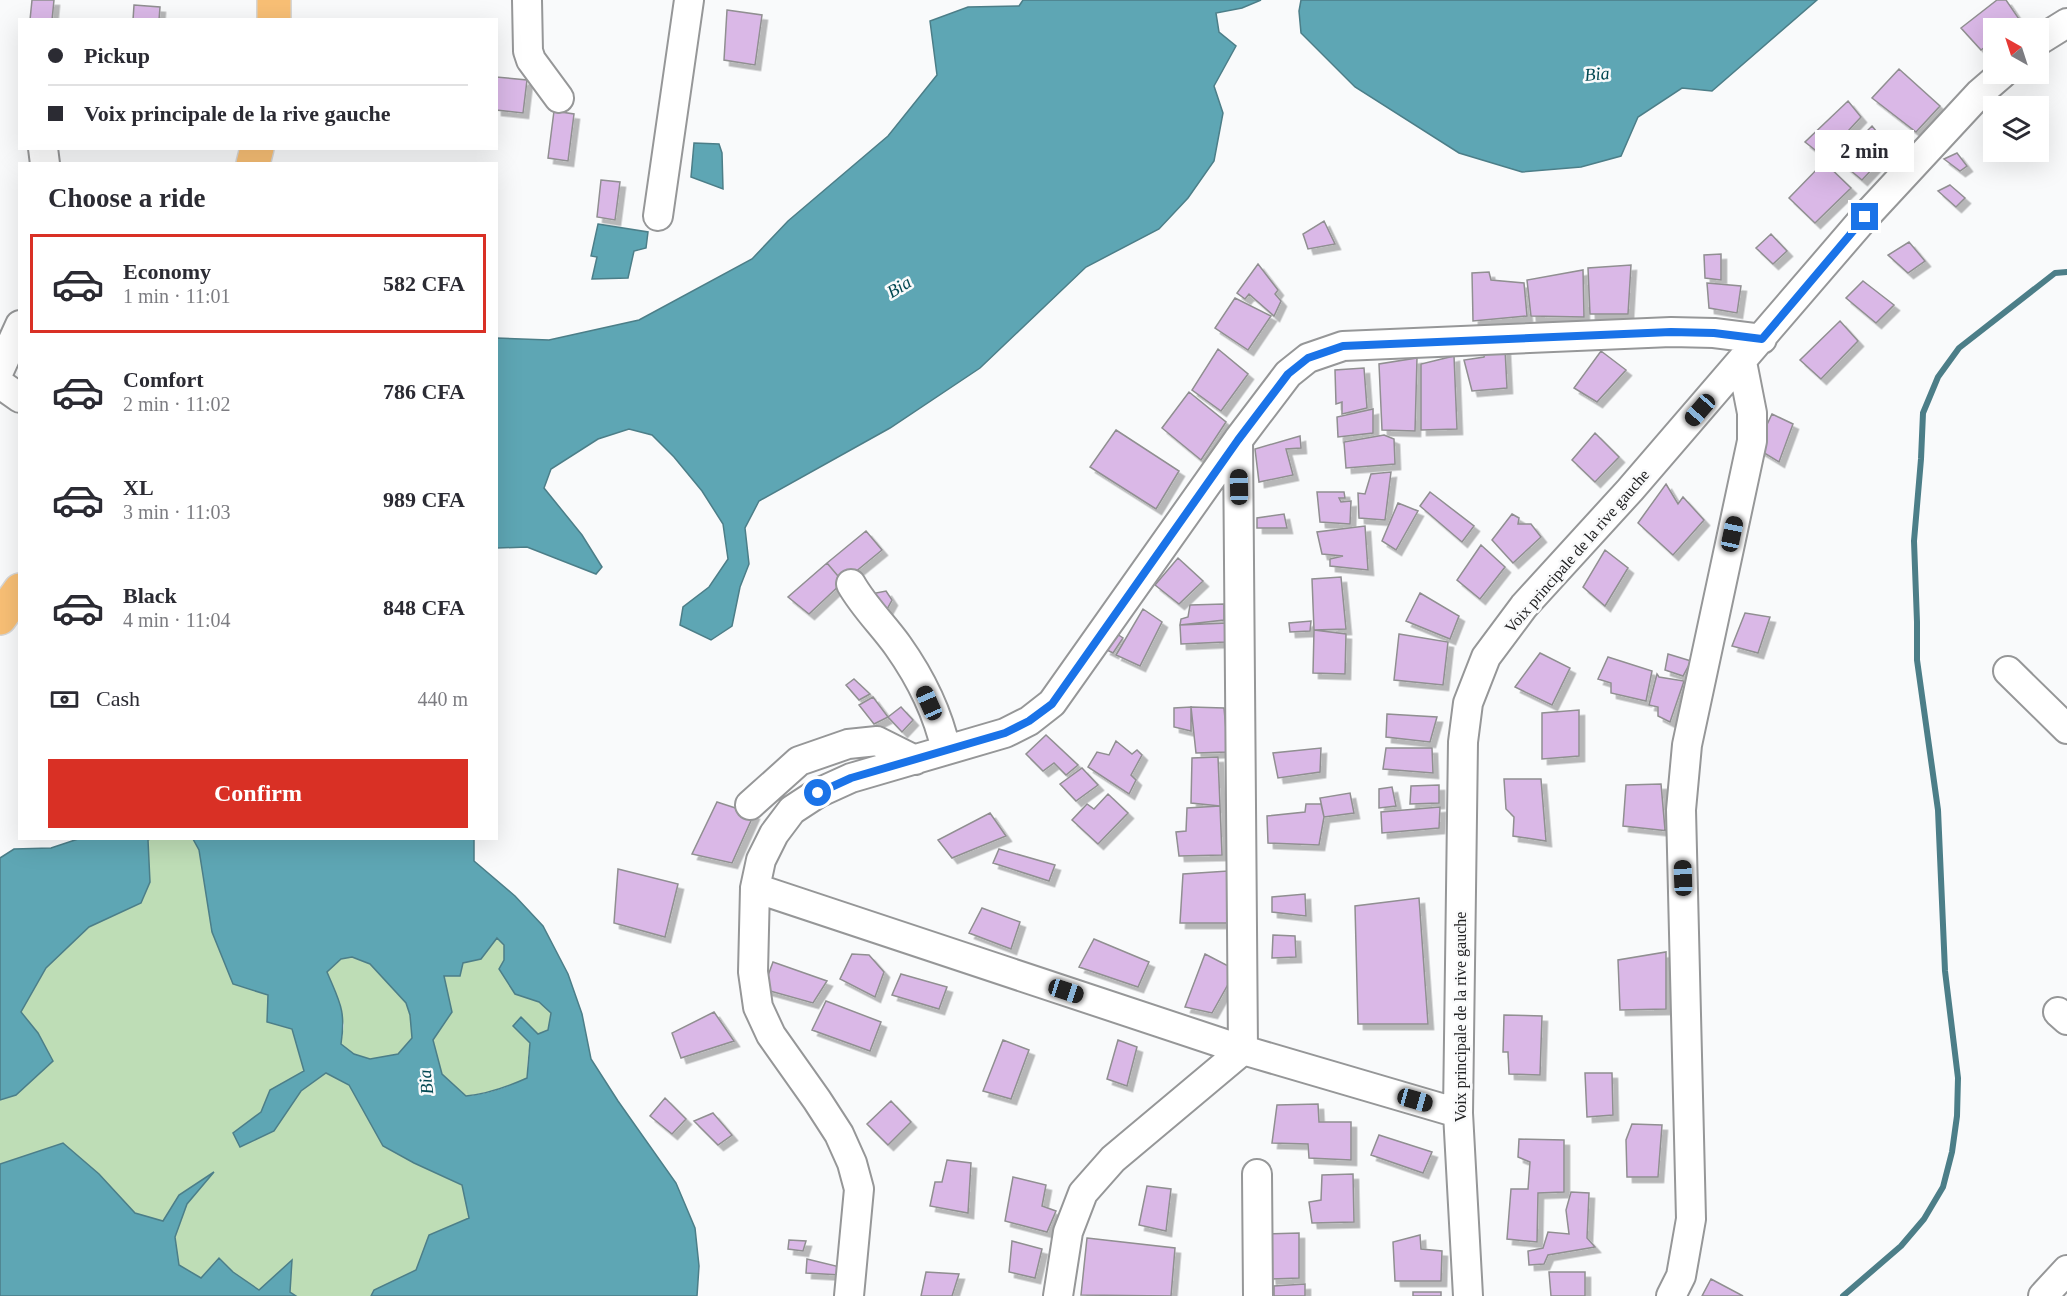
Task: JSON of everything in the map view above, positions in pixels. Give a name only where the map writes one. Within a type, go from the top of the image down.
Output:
[{"type":"main road","points":[[274,0],[274,18]]},
{"type":"main road","points":[[0,618],[18,593]]},
{"type":"street","points":[[527,0],[528,51],[531,60],[560,98]]},
{"type":"street","points":[[658,216],[689,0]]},
{"type":"street","points":[[2049,34],[2067,23]]},
{"type":"street","name":"Voix principale de la rive gauche","points":[[1468,1296],[1458,1113],[1462,742],[1468,703],[1486,657],[1524,606],[1638,482],[1865,217],[1990,84]]},
{"type":"street","points":[[0,369],[18,329]]},
{"type":"street","points":[[849,1296],[859,1190],[852,1162],[839,1134],[771,1035],[758,1007],[753,972],[755,888],[761,860],[774,834],[792,810],[818,793],[851,778],[1005,733],[1029,721],[1052,704],[1238,440],[1288,374],[1308,358],[1343,346],[1671,332],[1714,333],[1762,339]]},
{"type":"street","points":[[1671,1296],[1681,1276],[1691,1219],[1681,810],[1687,745],[1752,441],[1752,413],[1742,362]]},
{"type":"street","points":[[0,384],[18,397]]},
{"type":"street","points":[[1238,440],[1243,1050]]},
{"type":"street","points":[[851,584],[898,645],[914,670],[941,727],[946,750]]},
{"type":"street","points":[[2008,671],[2067,729]]},
{"type":"street","points":[[750,805],[799,761],[848,744],[877,741],[915,760]]},
{"type":"street","points":[[755,888],[1243,1050],[1458,1113]]},
{"type":"street","points":[[1058,1296],[1068,1232],[1083,1193],[1113,1159],[1243,1050]]},
{"type":"street","points":[[1257,1174],[1258,1296]]},
{"type":"street","points":[[2043,1296],[2067,1270]]},
{"type":"green space","points":[[148,840],[194,840],[199,850],[212,932],[268,995],[292,1029],[304,1071],[270,1090],[261,1112],[233,1133],[240,1147],[274,1131],[301,1091],[326,1073],[349,1085],[383,1146],[462,1185],[469,1218],[429,1235],[416,1270],[375,1290],[371,1296],[296,1296],[290,1292],[292,1261],[259,1290],[233,1272],[219,1258],[201,1278],[178,1265],[175,1237],[187,1204],[212,1173],[179,1195],[163,1222],[135,1213],[99,1174],[63,1143],[0,1164],[0,1100],[16,1095],[38,1033],[21,1012],[46,968],[89,927],[141,903],[150,882]]},
{"type":"green space","points":[[496,937],[504,945],[504,960],[515,994],[540,1002],[551,1013],[548,1030],[540,1034],[531,1044],[527,1078],[497,1089],[466,1096],[442,1074],[433,1040],[452,1012],[444,976],[463,963],[481,959]]},
{"type":"green space","points":[[352,957],[370,964],[407,1003],[412,1038],[398,1054],[370,1059],[354,1054],[341,1044],[344,1025],[327,972],[341,959]]},
{"type":"water","name":"Bia","points":[[1023,0],[1261,0],[1242,8],[1216,13],[1219,32],[1236,46],[1214,86],[1223,113],[1214,161],[1188,198],[1159,229],[1086,267],[980,368],[890,428],[759,501],[745,528],[749,564],[740,587],[732,626],[711,640],[680,625],[683,607],[709,587],[728,559],[723,524],[702,491],[652,435],[629,429],[598,439],[551,469],[544,488],[582,535],[602,567],[596,574],[527,547],[498,548],[498,338],[549,340],[639,320],[752,259],[788,221],[888,136],[937,75],[930,21],[968,7],[1019,6]]},
{"type":"water","name":"Bia","points":[[1301,0],[1817,0],[1712,91],[1682,88],[1638,117],[1621,156],[1581,167],[1522,172],[1459,153],[1355,87],[1301,33],[1299,11]]},
{"type":"water","points":[[694,143],[719,144],[722,153],[723,189],[691,177]]},
{"type":"water","points":[[598,224],[648,232],[646,248],[634,251],[628,278],[592,279],[597,257],[591,256]]},
{"type":"water","points":[[75,840],[148,840],[150,882],[141,903],[89,927],[46,968],[21,1012],[38,1033],[53,1061],[16,1095],[0,1100],[0,858],[14,849],[51,848]]},
{"type":"water","name":"Bia","points":[[194,840],[474,840],[474,861],[515,896],[543,926],[568,974],[582,1014],[591,1059],[676,1183],[695,1228],[699,1266],[697,1296],[371,1296],[374,1290],[416,1270],[429,1235],[469,1218],[462,1185],[383,1146],[349,1085],[326,1073],[301,1091],[274,1131],[240,1147],[233,1133],[261,1112],[270,1090],[304,1071],[292,1029],[267,1022],[268,995],[233,984],[212,932],[199,850]],"holes":[[[497,938],[504,945],[504,960],[499,969],[515,994],[539,1002],[551,1013],[548,1030],[538,1034],[521,1017],[513,1026],[530,1043],[527,1078],[497,1090],[466,1096],[442,1074],[433,1040],[452,1012],[444,976],[460,976],[463,963],[481,959]],[[352,957],[370,964],[406,1003],[410,1015],[412,1038],[398,1054],[370,1059],[354,1054],[341,1044],[343,1023],[341,1007],[327,972],[341,959]]]},
{"type":"water","points":[[63,1143],[99,1174],[135,1213],[163,1221],[179,1195],[214,1172],[187,1204],[175,1237],[179,1265],[201,1278],[219,1258],[233,1272],[259,1290],[292,1260],[290,1292],[296,1296],[0,1296],[0,1164]]},
{"type":"building","points":[[32,0],[54,0],[52,18],[30,18]]},
{"type":"building","points":[[1997,0],[2006,0],[2018,18],[1983,18],[1983,48],[1981,50],[1961,28]]},
{"type":"building","points":[[134,5],[160,7],[159,18],[133,18]]},
{"type":"building","points":[[727,10],[762,15],[755,65],[724,60]]},
{"type":"building","points":[[1899,69],[1940,106],[1916,132],[1872,98]]},
{"type":"building","points":[[498,77],[527,80],[523,113],[498,110]]},
{"type":"building","points":[[1848,101],[1861,117],[1824,157],[1805,142]]},
{"type":"building","points":[[554,111],[574,114],[568,161],[548,158]]},
{"type":"building","points":[[1872,126],[1891,149],[1862,180],[1838,160]]},
{"type":"building","points":[[1957,153],[1967,166],[1960,171],[1944,159]]},
{"type":"building","points":[[1824,162],[1851,188],[1815,223],[1789,198]]},
{"type":"building","points":[[601,180],[620,182],[615,220],[597,217]]},
{"type":"building","points":[[1950,185],[1965,198],[1956,207],[1938,191]]},
{"type":"building","points":[[1324,221],[1335,244],[1308,249],[1303,234]]},
{"type":"building","points":[[1771,234],[1787,251],[1773,264],[1756,248]]},
{"type":"building","points":[[1909,242],[1925,261],[1908,273],[1888,255]]},
{"type":"building","points":[[1721,254],[1721,280],[1705,278],[1704,255]]},
{"type":"building","points":[[1258,264],[1278,290],[1275,294],[1281,301],[1274,316],[1249,294],[1245,299],[1237,293]]},
{"type":"building","points":[[1631,265],[1628,314],[1590,314],[1588,268]]},
{"type":"building","points":[[1583,270],[1584,317],[1531,316],[1527,280]]},
{"type":"building","points":[[1489,272],[1491,280],[1524,283],[1527,316],[1473,321],[1472,273]]},
{"type":"building","points":[[1863,281],[1894,305],[1876,323],[1846,298]]},
{"type":"building","points":[[1707,283],[1741,286],[1737,313],[1709,308]]},
{"type":"building","points":[[1235,298],[1271,316],[1248,350],[1215,328]]},
{"type":"building","points":[[1840,321],[1858,341],[1821,379],[1800,360]]},
{"type":"building","points":[[1218,349],[1248,374],[1221,411],[1192,390]]},
{"type":"building","points":[[1505,349],[1507,388],[1472,391],[1464,360],[1484,357],[1485,352]]},
{"type":"building","points":[[1601,351],[1626,370],[1597,402],[1574,388]]},
{"type":"building","points":[[1454,356],[1457,429],[1421,430],[1421,364]]},
{"type":"building","points":[[1417,358],[1415,431],[1382,430],[1379,364]]},
{"type":"building","points":[[1364,368],[1367,408],[1342,414],[1342,402],[1336,404],[1335,370]]},
{"type":"building","points":[[1189,392],[1226,422],[1201,460],[1162,428]]},
{"type":"building","points":[[1373,409],[1373,433],[1338,437],[1337,417]]},
{"type":"building","points":[[1772,414],[1793,424],[1779,462],[1756,448]]},
{"type":"building","points":[[1116,430],[1179,471],[1156,509],[1090,467]]},
{"type":"building","points":[[1595,433],[1619,457],[1595,482],[1572,460]]},
{"type":"building","points":[[1384,435],[1394,439],[1395,464],[1346,468],[1344,442]]},
{"type":"building","points":[[1300,436],[1301,448],[1286,449],[1293,475],[1259,482],[1255,449]]},
{"type":"building","points":[[1391,472],[1385,520],[1359,518],[1358,493],[1365,494],[1371,474]]},
{"type":"building","points":[[1666,484],[1678,504],[1683,497],[1704,520],[1673,555],[1638,523]]},
{"type":"building","points":[[1317,492],[1344,492],[1345,498],[1339,498],[1341,502],[1351,501],[1350,524],[1320,522]]},
{"type":"building","points":[[1430,492],[1474,526],[1462,542],[1420,506]]},
{"type":"building","points":[[1398,503],[1418,511],[1396,550],[1382,541]]},
{"type":"building","points":[[1284,514],[1287,528],[1257,528],[1257,518]]},
{"type":"building","points":[[1512,514],[1519,518],[1518,524],[1531,524],[1541,537],[1513,563],[1492,540]]},
{"type":"building","points":[[1365,526],[1368,570],[1330,566],[1330,559],[1343,556],[1322,554],[1317,532]]},
{"type":"building","points":[[866,531],[882,550],[843,582],[827,563]]},
{"type":"building","points":[[1481,545],[1505,567],[1480,599],[1457,580]]},
{"type":"building","points":[[1605,550],[1628,568],[1605,606],[1583,587]]},
{"type":"building","points":[[1178,558],[1203,581],[1179,604],[1155,585]]},
{"type":"building","points":[[827,563],[843,582],[809,614],[788,597]]},
{"type":"building","points":[[1341,577],[1346,629],[1314,630],[1312,579]]},
{"type":"building","points":[[886,591],[892,600],[886,611],[871,594]]},
{"type":"building","points":[[1420,593],[1459,616],[1450,639],[1406,621]]},
{"type":"building","points":[[1224,604],[1224,620],[1180,625],[1181,619],[1188,617],[1190,605]]},
{"type":"building","points":[[1143,609],[1162,622],[1140,666],[1116,655]]},
{"type":"building","points":[[1745,613],[1770,617],[1758,653],[1732,646]]},
{"type":"building","points":[[1311,621],[1310,631],[1290,632],[1289,623]]},
{"type":"building","points":[[1228,623],[1225,642],[1181,644],[1180,625]]},
{"type":"building","points":[[1314,630],[1346,634],[1345,674],[1313,673]]},
{"type":"building","points":[[1117,634],[1123,638],[1113,653],[1105,649]]},
{"type":"building","points":[[1399,634],[1448,642],[1443,685],[1394,680]]},
{"type":"building","points":[[1540,653],[1570,668],[1552,705],[1515,687]]},
{"type":"building","points":[[1668,654],[1691,661],[1683,676],[1665,670]]},
{"type":"building","points":[[1608,657],[1652,671],[1646,701],[1611,693],[1611,683],[1598,679]]},
{"type":"building","points":[[1657,674],[1659,677],[1684,681],[1670,722],[1658,716],[1658,707],[1649,705]]},
{"type":"building","points":[[854,679],[870,694],[859,700],[846,685]]},
{"type":"building","points":[[873,697],[888,717],[874,724],[859,705]]},
{"type":"building","points":[[901,707],[913,720],[902,732],[888,717]]},
{"type":"building","points":[[1191,707],[1191,731],[1174,727],[1174,708]]},
{"type":"building","points":[[1191,707],[1224,708],[1228,752],[1196,753]]},
{"type":"building","points":[[1579,710],[1579,756],[1542,759],[1542,713]]},
{"type":"building","points":[[1387,714],[1437,717],[1430,742],[1386,737]]},
{"type":"building","points":[[1046,735],[1078,765],[1066,775],[1054,763],[1043,771],[1026,754]]},
{"type":"building","points":[[1116,741],[1132,754],[1137,750],[1142,755],[1131,775],[1136,780],[1129,794],[1088,767],[1097,752],[1109,755]]},
{"type":"building","points":[[1321,748],[1320,772],[1278,778],[1273,753]]},
{"type":"building","points":[[1386,748],[1432,748],[1433,773],[1383,769]]},
{"type":"building","points":[[1218,757],[1220,806],[1191,803],[1192,758]]},
{"type":"building","points":[[1082,768],[1098,785],[1076,801],[1060,784]]},
{"type":"building","points":[[1504,779],[1541,779],[1546,841],[1513,836],[1514,817],[1506,809]]},
{"type":"building","points":[[1661,784],[1665,830],[1669,831],[1623,826],[1626,785]]},
{"type":"building","points":[[1439,785],[1439,803],[1410,804],[1411,786]]},
{"type":"building","points":[[1392,787],[1396,806],[1379,808],[1379,789]]},
{"type":"building","points":[[1350,793],[1354,813],[1324,817],[1320,798]]},
{"type":"building","points":[[1108,794],[1128,813],[1098,844],[1072,820],[1087,804],[1094,809]]},
{"type":"building","points":[[717,802],[754,814],[732,863],[692,854]]},
{"type":"building","points":[[1306,804],[1321,804],[1324,817],[1319,845],[1268,843],[1267,816],[1305,812]]},
{"type":"building","points":[[1220,806],[1222,855],[1179,856],[1176,832],[1186,831],[1187,808]]},
{"type":"building","points":[[1440,807],[1439,828],[1382,833],[1381,812]]},
{"type":"building","points":[[990,813],[1006,836],[952,858],[938,840]]},
{"type":"building","points":[[999,849],[1055,865],[1049,881],[993,863]]},
{"type":"building","points":[[618,869],[678,884],[665,937],[614,923]]},
{"type":"building","points":[[1228,871],[1230,923],[1180,923],[1183,874]]},
{"type":"building","points":[[1305,894],[1306,916],[1272,912],[1272,897]]},
{"type":"building","points":[[1419,898],[1428,1024],[1358,1024],[1355,906]]},
{"type":"building","points":[[982,908],[1020,922],[1011,949],[969,933]]},
{"type":"building","points":[[1273,935],[1295,936],[1296,957],[1272,958]]},
{"type":"building","points":[[1094,939],[1149,962],[1138,987],[1079,967]]},
{"type":"building","points":[[1666,952],[1666,1009],[1620,1010],[1618,960]]},
{"type":"building","points":[[852,954],[869,955],[884,972],[875,997],[840,979]]},
{"type":"building","points":[[1205,954],[1236,970],[1212,1013],[1185,1007]]},
{"type":"building","points":[[773,962],[827,981],[813,1003],[763,989]]},
{"type":"building","points":[[901,974],[947,987],[939,1009],[892,995]]},
{"type":"building","points":[[826,1001],[881,1022],[870,1051],[812,1030]]},
{"type":"building","points":[[714,1012],[734,1041],[681,1058],[672,1033]]},
{"type":"building","points":[[1504,1015],[1542,1016],[1540,1075],[1509,1074],[1508,1052],[1503,1052]]},
{"type":"building","points":[[1003,1040],[1029,1050],[1011,1099],[983,1091]]},
{"type":"building","points":[[1118,1040],[1137,1047],[1127,1086],[1107,1079]]},
{"type":"building","points":[[1585,1073],[1612,1073],[1613,1115],[1587,1117]]},
{"type":"building","points":[[665,1098],[686,1119],[672,1134],[650,1116]]},
{"type":"building","points":[[891,1101],[911,1122],[888,1145],[867,1124]]},
{"type":"building","points":[[1318,1104],[1319,1122],[1351,1122],[1351,1160],[1309,1158],[1308,1144],[1272,1143],[1277,1105]]},
{"type":"building","points":[[713,1113],[732,1135],[718,1145],[694,1121]]},
{"type":"building","points":[[1632,1124],[1662,1125],[1658,1177],[1627,1177],[1626,1140]]},
{"type":"building","points":[[1379,1135],[1432,1152],[1423,1173],[1371,1155]]},
{"type":"building","points":[[1519,1139],[1564,1140],[1564,1192],[1538,1193],[1537,1242],[1507,1239],[1511,1189],[1528,1189],[1530,1162],[1518,1157]]},
{"type":"building","points":[[947,1160],[971,1163],[968,1213],[930,1206],[935,1182],[942,1182]]},
{"type":"building","points":[[1353,1174],[1354,1222],[1312,1223],[1309,1202],[1321,1200],[1322,1175]]},
{"type":"building","points":[[1013,1177],[1046,1185],[1042,1206],[1056,1211],[1047,1232],[1005,1221]]},
{"type":"building","points":[[1147,1186],[1171,1189],[1166,1231],[1139,1225]]},
{"type":"building","points":[[1571,1192],[1589,1193],[1587,1238],[1595,1247],[1548,1255],[1544,1264],[1529,1265],[1528,1251],[1543,1248],[1548,1232],[1569,1234],[1566,1210]]},
{"type":"building","points":[[1299,1233],[1299,1278],[1271,1279],[1265,1234]]},
{"type":"building","points":[[1420,1235],[1421,1249],[1442,1251],[1441,1281],[1395,1281],[1393,1242]]},
{"type":"building","points":[[1087,1238],[1175,1248],[1171,1296],[1081,1295]]},
{"type":"building","points":[[789,1240],[806,1241],[803,1251],[788,1249]]},
{"type":"building","points":[[1012,1241],[1042,1249],[1035,1278],[1009,1272]]},
{"type":"building","points":[[807,1259],[840,1267],[841,1275],[806,1273]]},
{"type":"building","points":[[926,1272],[959,1274],[952,1296],[921,1296]]},
{"type":"building","points":[[1549,1272],[1585,1272],[1585,1296],[1551,1296]]},
{"type":"building","points":[[1711,1279],[1743,1296],[1702,1296]]},
{"type":"building","points":[[1305,1284],[1305,1296],[1274,1296],[1274,1286]]},
{"type":"building","points":[[1413,1292],[1441,1292],[1441,1296],[1413,1296]]},
{"type":"waterway","points":[[1843,1296],[1901,1246],[1924,1219],[1943,1187],[1952,1152],[1957,1116],[1958,1078],[1945,971],[1938,810],[1917,660],[1914,541],[1923,413],[1938,377],[1959,348],[2055,273],[2067,272]]},
{"type":"route","points":[[818,793],[851,778],[1005,733],[1029,721],[1052,704],[1238,440],[1288,374],[1308,358],[1343,346],[1671,332],[1714,333],[1762,339],[1865,217]]}]
